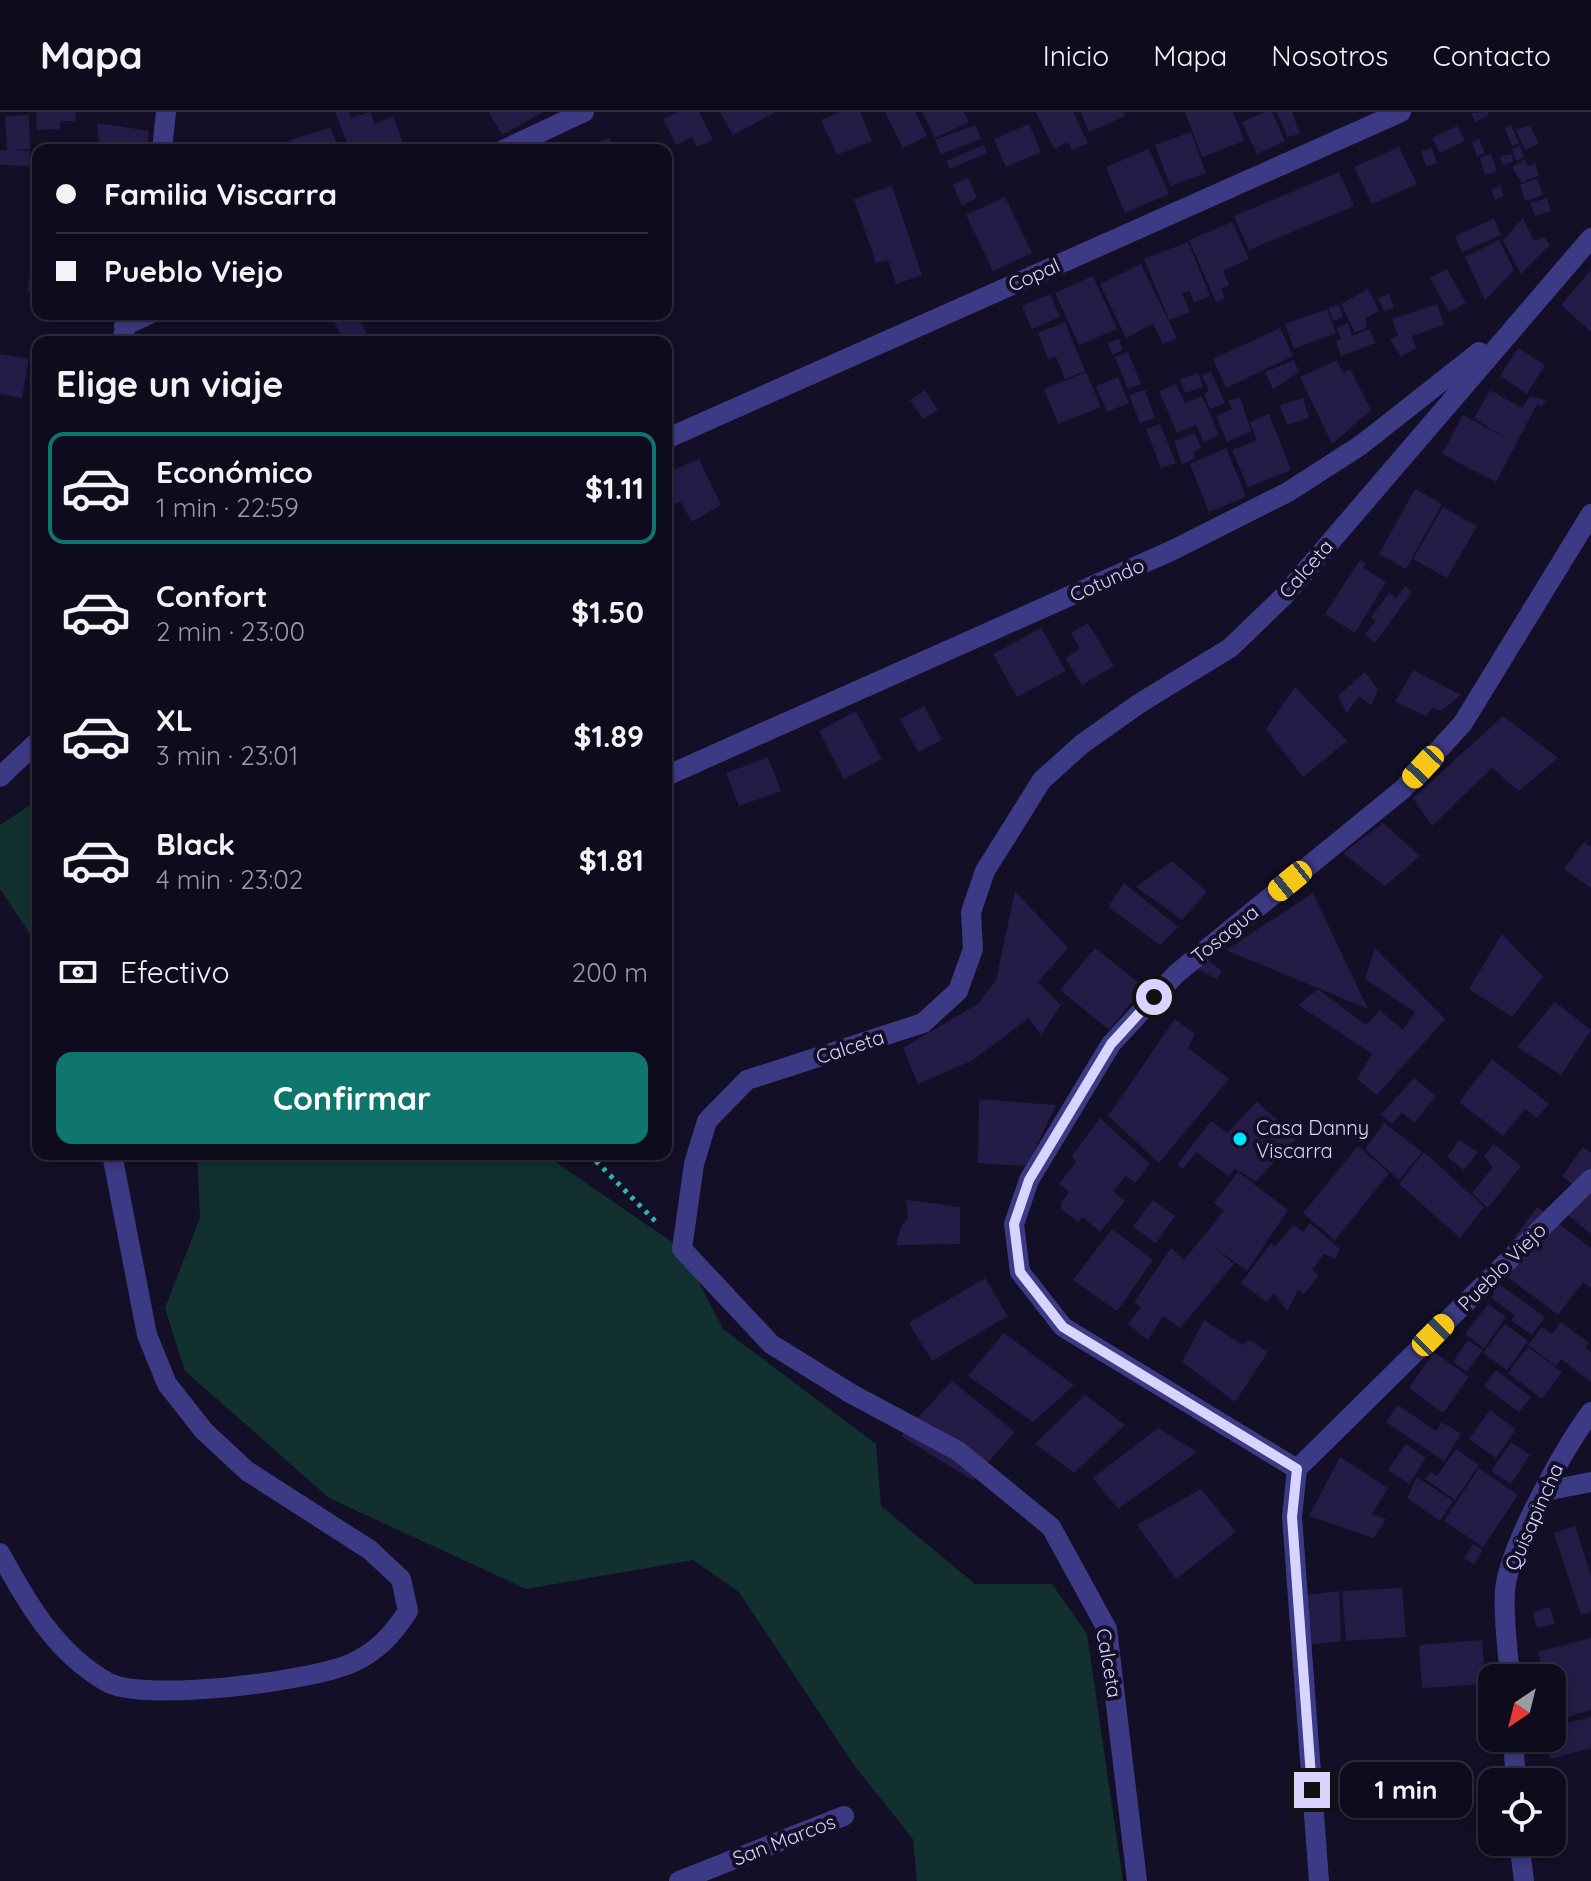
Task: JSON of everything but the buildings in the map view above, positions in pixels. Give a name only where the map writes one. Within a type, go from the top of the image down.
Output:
[{"type":"street","points":[[163,144],[166,112]]},
{"type":"street","points":[[516,144],[584,112]]},
{"type":"street","name":"Copal","points":[[672,436],[1401,112]]},
{"type":"street","name":"Calceta","points":[[1137,1881],[1107,1629],[1051,1527],[958,1451],[850,1393],[771,1344],[682,1249],[694,1164],[707,1121],[747,1080],[923,1023],[958,991],[973,949],[971,912],[985,871],[1042,780],[1082,744],[1241,638],[1284,596],[1514,324],[1591,238]]},
{"type":"street","name":"Cotundo","points":[[672,773],[1173,550],[1288,492],[1361,445],[1514,324]]},
{"type":"street","name":"Tosagua","points":[[1297,1469],[1063,1327],[1020,1272],[1014,1224],[1029,1180],[1111,1044],[1176,974],[1403,789],[1463,723],[1591,514]]},
{"type":"street","points":[[0,777],[32,747]]},
{"type":"street","points":[[0,1553],[30,1607],[68,1655],[109,1684],[172,1693],[253,1684],[351,1664],[389,1640],[408,1611],[401,1579],[370,1550],[247,1471],[204,1431],[167,1384],[147,1335],[113,1160]]},
{"type":"street","name":"Pueblo Viejo","points":[[1297,1469],[1591,1179]]},
{"type":"street","name":"Quisapincha","points":[[1509,1664],[1505,1590],[1511,1558],[1567,1443],[1591,1412]]},
{"type":"street","points":[[1297,1469],[1292,1517],[1319,1881]]},
{"type":"street","points":[[1545,1491],[1591,1482]]},
{"type":"street","name":"San Marcos","points":[[679,1881],[844,1816]]},
{"type":"street","points":[[1521,1856],[1524,1881]]},
{"type":"path","points":[[595,1160],[682,1249]]},
{"type":"green space","points":[[32,804],[32,937],[0,889],[0,825]]},
{"type":"green space","points":[[197,1160],[553,1160],[682,1249],[723,1329],[876,1444],[881,1506],[975,1584],[1052,1584],[1087,1634],[1123,1881],[917,1881],[913,1839],[854,1765],[739,1592],[693,1560],[526,1589],[329,1498],[185,1371],[165,1308],[200,1218]]},
{"type":"place","name":"Casa Danny Viscarra","points":[[1240,1139]]},
{"type":"route","points":[[1154,997],[1111,1044],[1029,1180],[1014,1224],[1020,1272],[1063,1327],[1297,1469],[1292,1517],[1312,1790]]}]
